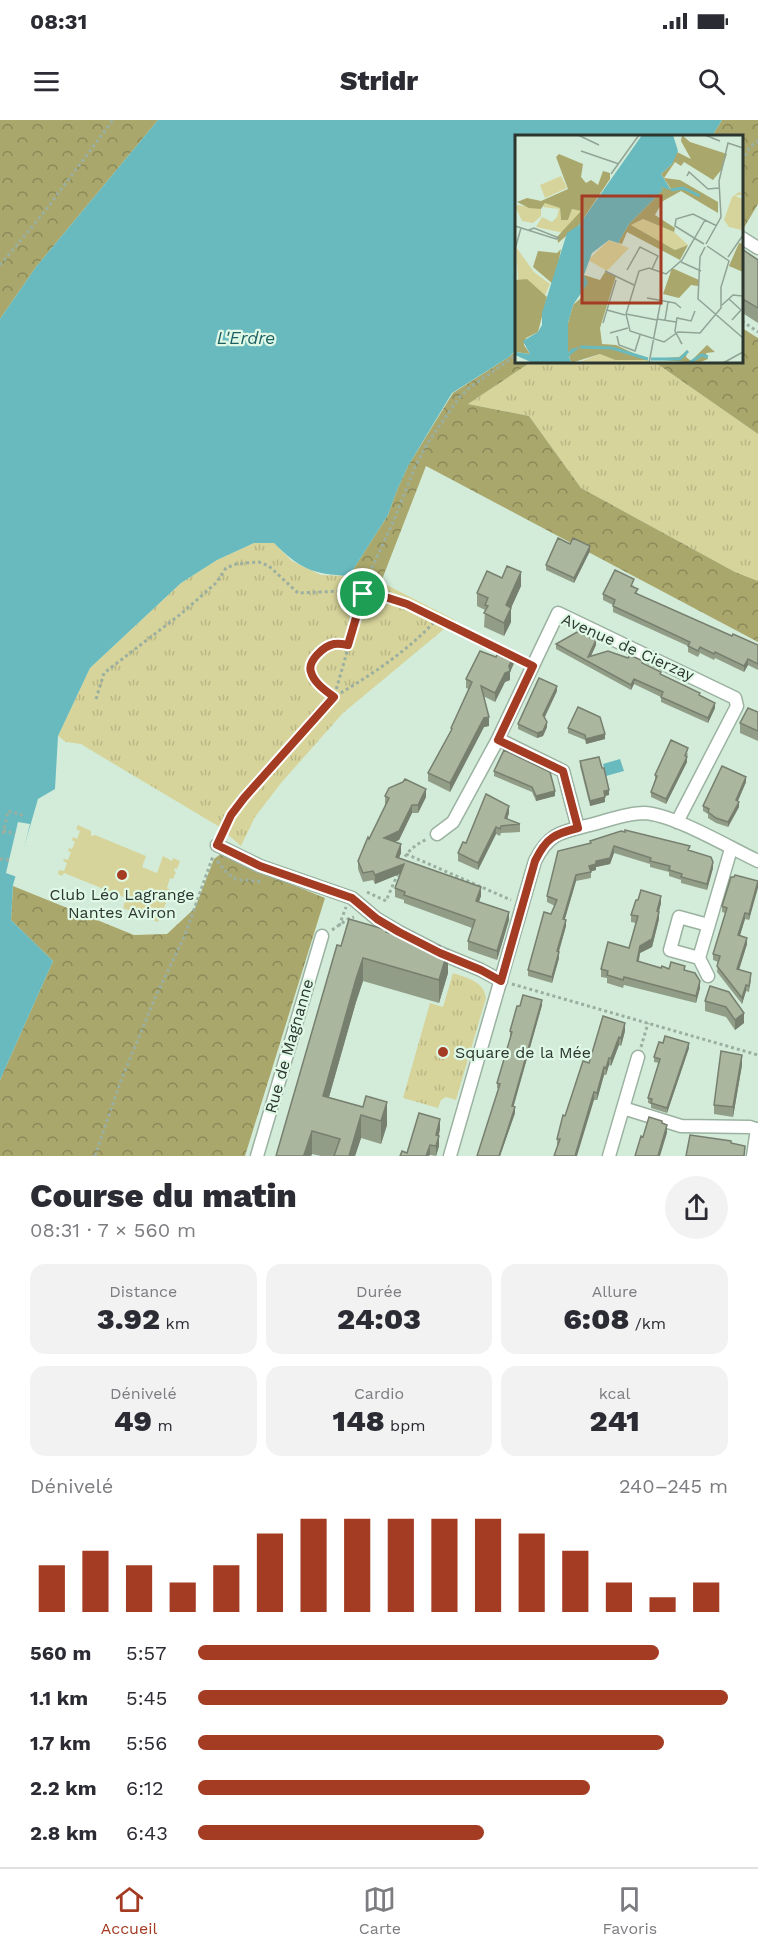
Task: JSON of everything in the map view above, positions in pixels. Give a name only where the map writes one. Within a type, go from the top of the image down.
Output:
[{"type":"street","points":[[743,239],[758,248]]},
{"type":"street","name":"Avenue de Cierzay","points":[[437,834],[453,822],[498,740],[558,613],[735,698],[737,706],[677,822]]},
{"type":"street","points":[[498,740],[563,771],[578,828]]},
{"type":"street","points":[[450,1156],[507,983],[535,861],[544,844],[554,836],[578,828],[636,814],[650,814],[677,822],[758,861]]},
{"type":"street","points":[[217,845],[260,866],[352,898],[377,919],[399,932],[507,983]]},
{"type":"street","points":[[708,976],[699,958],[731,849]]},
{"type":"street","points":[[699,958],[670,950],[679,917],[708,925]]},
{"type":"street","name":"Rue de Magnanne","points":[[257,1156],[322,936]]},
{"type":"street","points":[[609,1156],[638,1057]]},
{"type":"street","points":[[623,1108],[681,1126],[750,1127],[757,1130],[753,1156]]},
{"type":"path","points":[[0,265],[113,120]]},
{"type":"path","points":[[743,158],[750,147],[758,141]]},
{"type":"path","points":[[743,322],[758,332]]},
{"type":"path","points":[[334,697],[370,572],[427,444],[459,398],[515,356]]},
{"type":"path","points":[[96,699],[104,673],[182,613],[216,583],[226,568],[236,564],[259,562],[268,566],[298,593],[363,592],[407,604],[512,656]]},
{"type":"path","points":[[95,1156],[120,1083],[155,998],[185,935],[217,845],[231,815],[334,697],[370,676],[427,631],[437,620]]},
{"type":"path","points":[[334,697],[323,689],[311,674],[310,667],[320,652],[330,645],[348,645]]},
{"type":"path","points":[[15,834],[3,832],[9,811],[25,816]]},
{"type":"path","points":[[388,896],[406,854],[414,845],[437,834]]},
{"type":"path","points":[[406,854],[516,902]]},
{"type":"path","points":[[0,859],[9,860]]},
{"type":"path","points":[[352,898],[342,914],[339,927],[365,909]]},
{"type":"path","points":[[507,983],[758,1055]]},
{"type":"path","points":[[638,1057],[648,1023]]},
{"type":"green space","points":[[0,120],[158,120],[36,267],[0,319]]},
{"type":"green space","points":[[722,120],[758,120],[758,204],[743,229],[743,135],[713,135]]},
{"type":"green space","points":[[743,329],[758,338],[758,434],[653,363],[743,363]]},
{"type":"green space","points":[[515,352],[515,363],[530,363],[468,404],[529,416],[581,488],[735,572],[758,581],[758,642],[426,466],[381,582],[349,576],[388,515],[408,466],[453,393]]},
{"type":"green space","points":[[530,363],[653,363],[659,365],[758,434],[758,581],[735,572],[581,488],[529,416],[468,404]]},
{"type":"green space","points":[[254,543],[274,543],[292,561],[321,575],[349,576],[381,582],[455,620],[343,713],[281,783],[255,817],[241,846],[218,826],[81,744],[66,742],[58,736],[90,668],[181,583],[217,560]]},
{"type":"green space","name":"Club Léo Lagrange Nantes Aviron","points":[[78,825],[91,831],[91,836],[95,835],[146,856],[142,867],[157,873],[163,856],[172,861],[173,858],[180,861],[177,869],[175,868],[173,879],[170,878],[167,888],[171,890],[158,922],[123,908],[126,898],[64,873],[62,876],[58,874],[59,870],[64,871],[67,863],[63,861],[68,860],[71,852],[68,851],[69,848],[72,849],[75,842],[72,840],[73,837],[77,839],[80,831],[76,829]]},
{"type":"green space","points":[[222,853],[325,898],[245,1156],[0,1156],[0,1080],[53,961],[11,920],[13,886],[134,935],[167,934],[195,908],[214,859]]},
{"type":"green space","name":"Square de la Mée","points":[[453,973],[478,984],[485,992],[486,998],[456,1100],[446,1097],[441,1100],[438,1108],[403,1098],[430,1003],[443,1007]]},
{"type":"water","name":"L'Erdre","points":[[158,120],[722,120],[713,135],[515,135],[515,351],[452,393],[408,466],[388,515],[349,576],[316,572],[291,559],[274,543],[254,543],[217,560],[181,583],[90,668],[58,736],[55,789],[38,799],[13,885],[11,920],[53,961],[0,1080],[0,319],[36,267]]},
{"type":"water","points":[[620,759],[624,771],[606,776],[603,764]]},
{"type":"pier","points":[[18,822],[30,824],[17,877],[6,873]]},
{"type":"building","points":[[743,250],[758,260],[758,308],[743,299]]},
{"type":"building","points":[[558,538],[570,544],[573,538],[590,546],[574,578],[546,565]]},
{"type":"building","points":[[507,566],[521,572],[506,605],[511,608],[504,623],[484,613],[488,606],[485,605],[488,598],[477,593],[487,571],[502,578]]},
{"type":"building","points":[[615,570],[634,579],[631,586],[638,589],[635,593],[732,636],[733,634],[758,645],[758,664],[748,659],[744,666],[700,647],[698,651],[688,646],[690,642],[613,606],[615,600],[603,594]]},
{"type":"building","points":[[577,632],[596,640],[588,657],[608,651],[628,658],[630,655],[661,672],[660,674],[700,693],[699,695],[715,703],[708,718],[661,697],[663,692],[634,679],[631,685],[556,644]]},
{"type":"building","points":[[501,646],[515,653],[509,666],[510,671],[505,673],[495,693],[481,686],[489,717],[484,718],[450,783],[428,773],[452,729],[472,682],[466,679],[480,651],[496,657]]},
{"type":"building","points":[[539,678],[557,686],[543,715],[547,722],[543,731],[537,733],[518,724]]},
{"type":"building","points":[[578,707],[600,717],[605,734],[586,739],[585,735],[568,728]]},
{"type":"building","points":[[748,708],[758,712],[758,731],[740,723]]},
{"type":"building","points":[[671,740],[688,748],[685,756],[687,757],[666,799],[651,792],[657,776],[655,775]]},
{"type":"building","points":[[504,750],[550,772],[555,791],[536,796],[532,787],[494,771]]},
{"type":"building","points":[[599,757],[609,790],[604,791],[605,797],[590,801],[580,761]]},
{"type":"building","points":[[722,766],[746,777],[736,800],[739,802],[728,822],[716,818],[708,812],[709,809],[703,806]]},
{"type":"building","points":[[405,779],[426,789],[418,805],[412,805],[399,831],[384,838],[401,844],[396,857],[481,887],[476,901],[509,912],[497,951],[468,941],[475,920],[404,895],[405,892],[395,888],[404,864],[375,875],[373,871],[363,873],[358,861],[389,798],[385,796],[389,788]]},
{"type":"building","points":[[486,794],[509,806],[505,818],[520,824],[501,826],[500,829],[496,827],[478,863],[458,853],[463,842],[466,843]]},
{"type":"building","points":[[625,830],[690,846],[688,850],[711,857],[713,862],[707,884],[681,877],[682,874],[669,870],[670,866],[650,861],[651,858],[614,846],[610,858],[596,861],[596,864],[589,866],[591,872],[576,875],[563,919],[566,920],[552,977],[528,970],[544,912],[551,914],[557,900],[547,896],[558,851],[591,843],[590,841],[621,831],[625,832]]},
{"type":"building","points":[[735,875],[758,881],[749,914],[745,913],[738,935],[747,938],[737,969],[751,973],[749,986],[746,985],[742,998],[717,966],[720,956],[713,954],[727,908],[722,906],[731,877]]},
{"type":"building","points":[[641,890],[661,896],[652,939],[640,946],[637,961],[669,969],[671,962],[685,966],[684,970],[695,973],[700,981],[696,996],[624,977],[623,980],[607,975],[608,971],[601,969],[608,942],[629,948],[638,916],[631,915]]},
{"type":"building","points":[[349,919],[448,950],[439,980],[363,958],[323,1096],[363,1107],[366,1096],[387,1102],[381,1121],[361,1115],[349,1156],[334,1156],[340,1139],[312,1131],[304,1155],[309,1156],[276,1156],[337,945],[341,946]]},
{"type":"building","points":[[710,986],[729,992],[744,1013],[735,1020],[726,1007],[705,1001]]},
{"type":"building","points":[[523,995],[542,1000],[512,1106],[515,1107],[499,1156],[477,1156],[500,1084],[497,1083],[517,1006],[520,1006]]},
{"type":"building","points":[[603,1016],[625,1023],[621,1038],[619,1037],[606,1068],[604,1067],[597,1093],[594,1092],[575,1156],[554,1156],[560,1139],[557,1139],[563,1115],[565,1116],[583,1061],[589,1063]]},
{"type":"building","points":[[665,1036],[689,1043],[667,1108],[651,1103],[652,1099],[648,1098],[660,1059],[654,1057],[659,1042],[663,1043]]},
{"type":"building","points":[[721,1051],[742,1055],[733,1107],[714,1105]]},
{"type":"building","points":[[419,1113],[440,1119],[436,1146],[430,1145],[426,1156],[400,1156],[402,1151],[407,1153]]},
{"type":"building","points":[[649,1117],[667,1125],[658,1156],[635,1156],[641,1136],[643,1137]]},
{"type":"building","points":[[690,1135],[731,1141],[731,1143],[745,1146],[744,1156],[686,1156]]},
{"type":"place","name":"Club Léo Lagrange Nantes Aviron","points":[[122,875]]},
{"type":"place","name":"Square de la Mée","points":[[443,1052]]},
{"type":"route","points":[[363,594],[376,594],[407,604],[533,666],[498,740],[561,769],[566,774],[578,828],[554,836],[544,844],[540,851],[535,861],[501,981],[399,932],[377,919],[352,898],[260,866],[217,845],[231,815],[244,798],[334,697],[323,689],[311,674],[310,667],[320,652],[330,645],[348,645],[363,594]]}]
